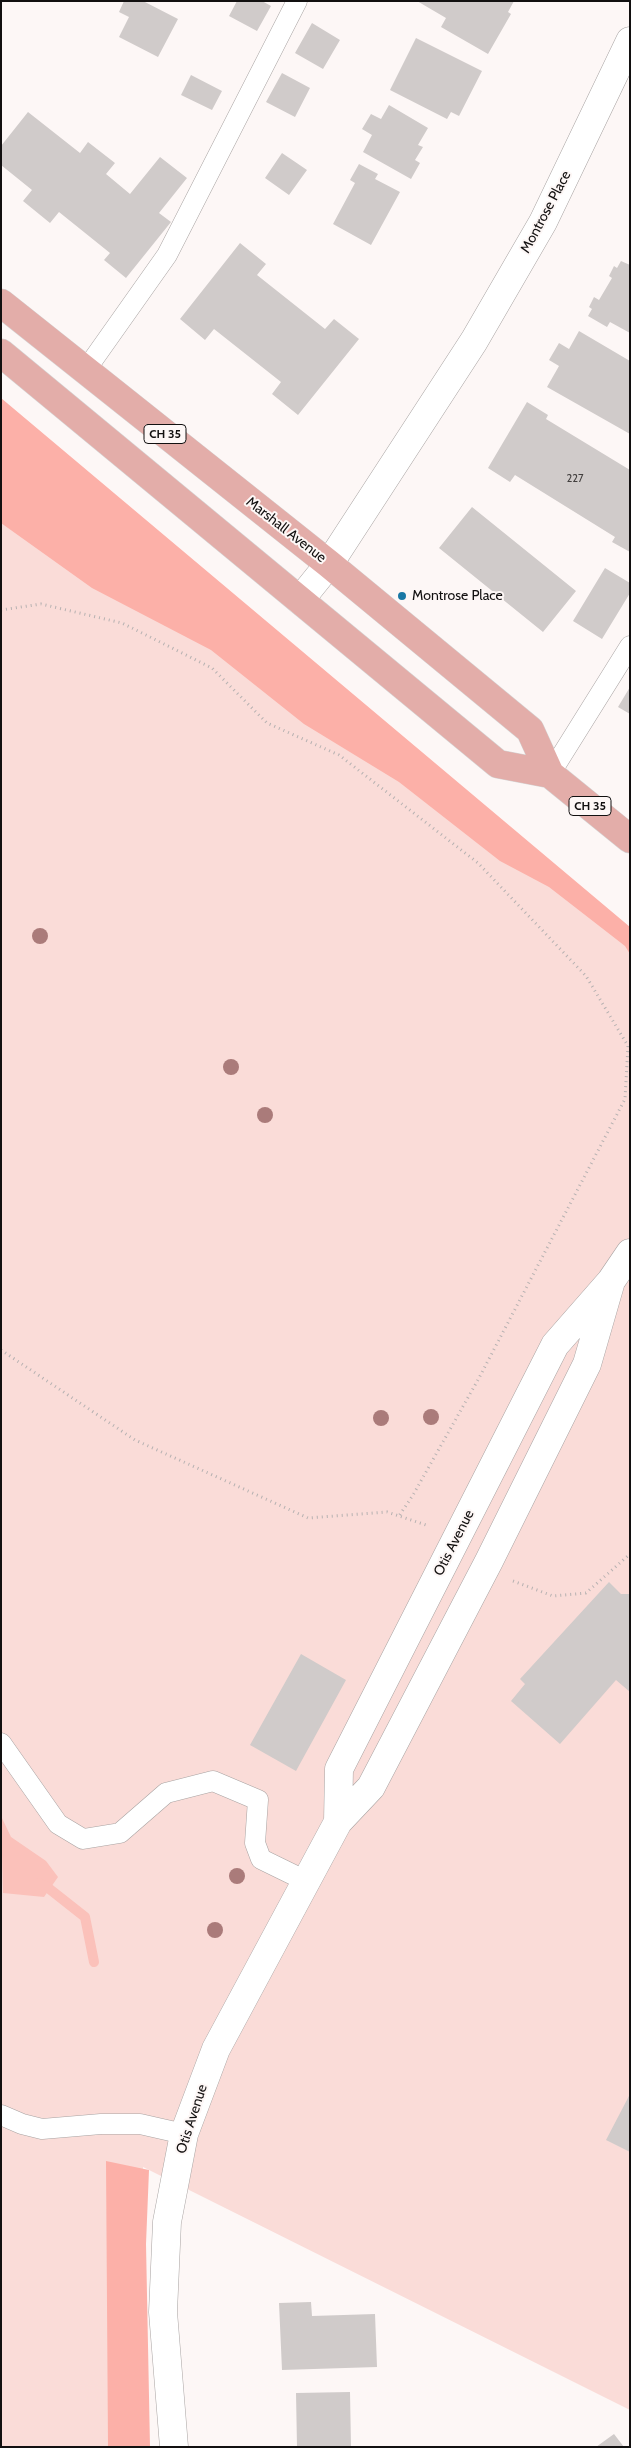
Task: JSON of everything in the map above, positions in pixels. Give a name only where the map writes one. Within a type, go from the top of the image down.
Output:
[{"type":"main road","name":"Marshall Avenue","points":[[1,303],[329,564],[530,730],[550,774],[630,839]]},
{"type":"main road","name":"Marshall Avenue","points":[[1,353],[498,764],[550,774]]},
{"type":"street","name":"Montrose Place","points":[[300,600],[329,564],[474,341],[538,230],[606,95],[630,41]]},
{"type":"street","name":"Otis Avenue","points":[[338,1822],[339,1769],[555,1345],[611,1281],[630,1253]]},
{"type":"street","name":"Otis Avenue","points":[[174,2447],[163,2312],[167,2222],[184,2134],[216,2049],[338,1822],[371,1787],[489,1561],[587,1364],[611,1281]]},
{"type":"lane","points":[[85,371],[167,255],[297,1]]},
{"type":"lane","points":[[550,774],[630,646]]},
{"type":"lane","points":[[1,1743],[58,1824],[83,1839],[120,1833],[166,1793],[213,1781],[258,1800],[255,1843],[261,1859],[306,1881]]},
{"type":"lane","points":[[1,2115],[22,2124],[42,2128],[101,2124],[140,2124],[184,2134]]},
{"type":"path","points":[[1,610],[41,604],[122,623],[212,668],[267,723],[338,755],[478,863],[586,976],[628,1046],[625,1099],[479,1378],[414,1495],[399,1516]]},
{"type":"path","points":[[1,1350],[134,1440],[308,1518],[387,1512],[426,1524],[454,1542]]},
{"type":"path","points":[[489,1561],[510,1580],[553,1596],[586,1593],[620,1560],[630,1554]]},
{"type":"shaded area","points":[[1,398],[630,927],[630,954],[625,946],[549,887],[500,861],[399,782],[304,724],[211,650],[92,588],[1,523]]},
{"type":"shaded area","points":[[1,408],[630,935],[630,2410],[143,2167],[141,2388],[143,2447],[1,2447]]},
{"type":"shaded area","points":[[1,1816],[11,1837],[46,1861],[58,1877],[44,1897],[3,1893]]},
{"type":"shaded area","points":[[106,2161],[149,2170],[146,2244],[150,2447],[108,2447]]},
{"type":"building","points":[[124,1],[143,1],[178,19],[158,57],[119,37],[129,17],[119,12]]},
{"type":"building","points":[[237,1],[262,1],[271,6],[257,31],[229,16]]},
{"type":"building","points":[[417,1],[514,1],[508,12],[511,14],[488,54],[441,27],[446,18]]},
{"type":"building","points":[[312,23],[340,40],[323,69],[295,53]]},
{"type":"building","points":[[416,38],[482,71],[459,116],[451,112],[447,119],[390,90]]},
{"type":"building","points":[[282,73],[310,88],[295,117],[266,102]]},
{"type":"building","points":[[191,75],[222,91],[212,110],[181,95]]},
{"type":"building","points":[[389,105],[428,128],[418,145],[423,147],[415,160],[420,163],[411,179],[363,152],[372,135],[362,129],[371,114],[381,119]]},
{"type":"building","points":[[28,112],[80,153],[88,142],[115,163],[106,174],[130,194],[160,157],[187,178],[159,213],[171,222],[126,278],[104,260],[110,253],[59,212],[50,223],[23,201],[32,190],[1,165],[1,146]]},
{"type":"building","points":[[282,153],[307,170],[289,195],[265,178]]},
{"type":"building","points":[[359,164],[378,174],[375,179],[400,192],[371,245],[333,224],[355,183],[350,180]]},
{"type":"building","points":[[240,243],[266,264],[257,275],[325,329],[334,319],[359,339],[298,415],[272,394],[281,382],[214,329],[205,340],[180,319]]},
{"type":"building","points":[[621,261],[630,265],[630,333],[610,322],[607,327],[588,316],[592,309],[589,307],[594,297],[599,300],[612,278],[609,276],[614,266],[617,268]]},
{"type":"building","points":[[579,331],[630,361],[630,434],[547,387],[559,366],[549,360],[559,343],[569,349]]},
{"type":"building","points":[[527,402],[548,415],[546,419],[630,470],[630,552],[612,542],[615,537],[515,475],[510,482],[488,468]]},
{"type":"building","points":[[472,507],[576,591],[543,632],[439,548]]},
{"type":"building","points":[[605,568],[630,583],[630,593],[602,639],[573,621]]},
{"type":"building","points":[[630,687],[630,714],[618,707]]},
{"type":"building","points":[[609,1582],[621,1594],[630,1594],[630,1692],[616,1680],[560,1744],[511,1701],[525,1684],[520,1679]]},
{"type":"building","points":[[301,1654],[346,1680],[296,1771],[250,1745]]},
{"type":"building","points":[[630,2094],[630,2152],[606,2140]]},
{"type":"building","points":[[311,2302],[312,2316],[375,2314],[377,2367],[282,2370],[279,2303]]},
{"type":"building","points":[[350,2392],[351,2447],[297,2447],[296,2393]]},
{"type":"building","points":[[614,2434],[624,2447],[596,2447]]},
{"type":"waterway","points":[[39,1883],[47,1887],[85,1917],[94,1962]]},
{"type":"place","name":"Montrose Place","points":[[402,596]]}]
